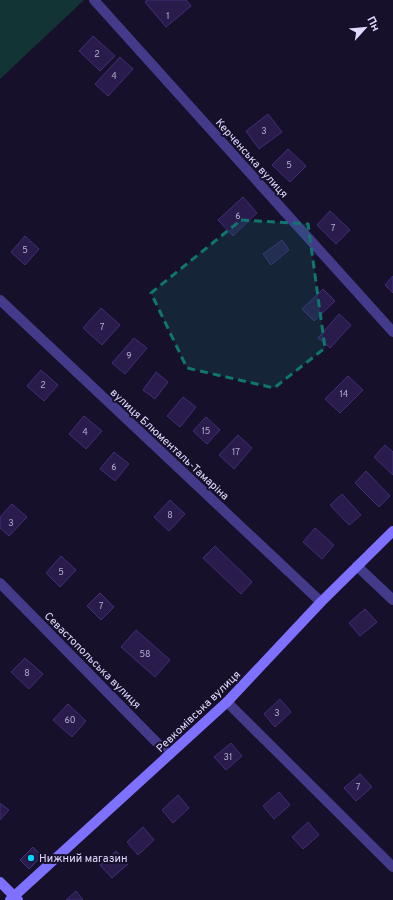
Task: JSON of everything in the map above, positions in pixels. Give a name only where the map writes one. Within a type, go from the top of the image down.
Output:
[{"type":"street","name":"Керченська вулиця","points":[[94,0],[393,332]]},
{"type":"street","name":"вулиця Блюменталь-Тамаріна","points":[[1,303],[320,602]]},
{"type":"street","name":"Ревкомівська вулиця","points":[[15,899],[227,702],[320,602],[393,531]]},
{"type":"street","points":[[357,566],[393,600]]},
{"type":"street","name":"Севастопольська вулиця","points":[[0,583],[169,755]]},
{"type":"street","points":[[227,702],[393,867]]},
{"type":"street","points":[[0,882],[15,899]]},
{"type":"highlighted area","points":[[241,220],[308,224],[325,348],[274,388],[187,368],[151,293]]},
{"type":"green space","points":[[0,0],[84,0],[0,79]]},
{"type":"building","points":[[147,0],[186,0],[191,6],[166,27],[145,2]]},
{"type":"building","points":[[93,36],[115,56],[100,71],[79,51]]},
{"type":"building","points":[[120,57],[133,69],[108,96],[95,84]]},
{"type":"building","points":[[268,114],[282,132],[259,149],[246,131]]},
{"type":"building","points":[[288,149],[306,166],[290,182],[272,165]]},
{"type":"building","points":[[243,197],[257,213],[233,236],[218,220]]},
{"type":"building","points":[[330,211],[350,230],[336,244],[317,225]]},
{"type":"building","points":[[25,236],[39,249],[25,265],[11,252]]},
{"type":"building","points":[[282,240],[289,250],[271,265],[263,254]]},
{"type":"building","points":[[393,276],[393,293],[385,285]]},
{"type":"building","points":[[323,289],[335,301],[314,321],[302,309]]},
{"type":"building","points":[[101,308],[120,325],[102,345],[83,328]]},
{"type":"building","points":[[339,314],[351,325],[330,348],[318,338]]},
{"type":"building","points":[[134,338],[147,348],[125,374],[112,363]]},
{"type":"building","points":[[41,370],[58,385],[44,401],[27,386]]},
{"type":"building","points":[[156,372],[168,382],[155,399],[143,390]]},
{"type":"building","points":[[348,376],[363,390],[340,413],[325,399]]},
{"type":"building","points":[[183,397],[196,407],[180,427],[167,416]]},
{"type":"building","points":[[84,416],[102,431],[86,449],[69,434]]},
{"type":"building","points":[[206,417],[220,430],[207,444],[193,431]]},
{"type":"building","points":[[238,435],[252,448],[234,469],[219,455]]},
{"type":"building","points":[[385,445],[393,452],[393,475],[374,457]]},
{"type":"building","points":[[114,452],[129,464],[115,481],[100,469]]},
{"type":"building","points":[[366,471],[390,496],[379,507],[355,483]]},
{"type":"building","points":[[342,494],[361,515],[349,525],[330,505]]},
{"type":"building","points":[[170,500],[185,514],[169,531],[154,517]]},
{"type":"building","points":[[12,504],[27,517],[9,536],[0,528],[0,517]]},
{"type":"building","points":[[315,528],[334,545],[322,559],[303,542]]},
{"type":"building","points":[[215,546],[252,582],[241,594],[203,558]]},
{"type":"building","points":[[61,556],[76,570],[60,587],[46,573]]},
{"type":"building","points":[[100,593],[114,607],[101,620],[87,606]]},
{"type":"building","points":[[365,609],[377,622],[360,636],[349,623]]},
{"type":"building","points":[[136,630],[170,660],[155,677],[121,647]]},
{"type":"building","points":[[25,658],[43,674],[29,689],[11,672]]},
{"type":"building","points":[[280,699],[291,712],[275,727],[264,714]]},
{"type":"building","points":[[68,704],[86,721],[72,737],[53,720]]},
{"type":"building","points":[[231,743],[242,756],[226,770],[214,757]]},
{"type":"building","points":[[360,774],[372,787],[356,801],[344,788]]},
{"type":"building","points":[[279,792],[290,805],[274,819],[263,806]]},
{"type":"building","points":[[178,795],[189,808],[173,823],[162,810]]},
{"type":"building","points":[[0,803],[9,810],[0,820]]},
{"type":"building","points":[[308,822],[319,835],[303,849],[292,837]]},
{"type":"building","points":[[143,827],[154,840],[138,855],[127,842]]},
{"type":"building","name":"Нижний магазин","points":[[33,847],[42,856],[29,869],[20,860]]},
{"type":"building","points":[[116,851],[128,864],[112,878],[100,865]]},
{"type":"building","points":[[76,891],[83,900],[66,900]]},
{"type":"place","name":"Нижний магазин","points":[[31,858]]}]
